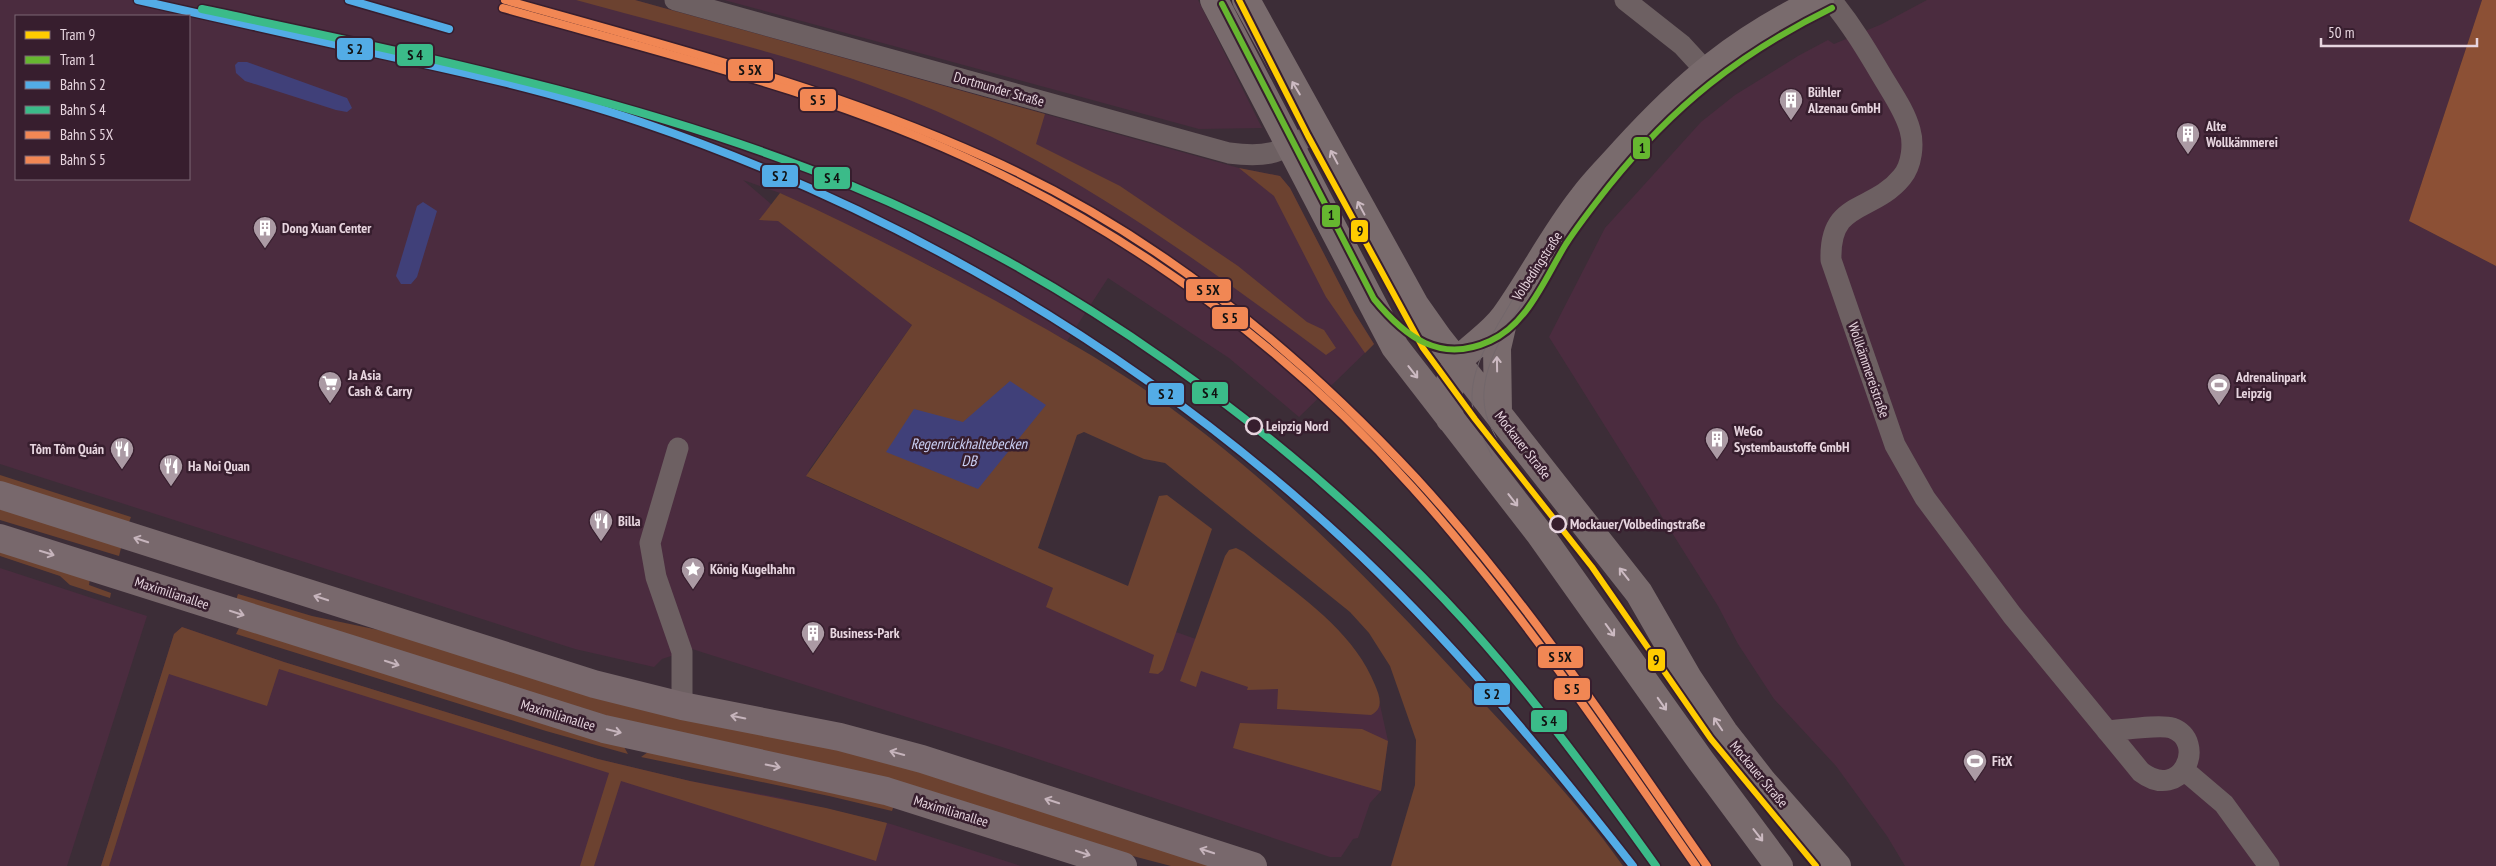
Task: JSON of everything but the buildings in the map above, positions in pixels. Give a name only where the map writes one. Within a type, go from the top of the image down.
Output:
[{"type":"main road","points":[[1214,0],[1386,331],[1405,362],[1540,533],[1701,761],[1777,861]]},
{"type":"main road","name":"Mockauer Straße","points":[[1246,0],[1266,40],[1320,130],[1414,305],[1639,593],[1688,678],[1724,732],[1763,782],[1806,828],[1837,866]]},
{"type":"main road","name":"Volbedingstraße","points":[[1457,361],[1484,339],[1504,316],[1582,199],[1649,123],[1705,70],[1745,41],[1820,0]]},
{"type":"main road","points":[[1498,413],[1497,348],[1504,316]]},
{"type":"main road","points":[[1386,331],[1457,361],[1450,385],[1450,419]]},
{"type":"main road","points":[[0,495],[594,684],[682,706],[840,737],[922,759],[1253,866]]},
{"type":"main road","name":"Maximilianallee","points":[[0,538],[558,715],[671,745],[886,791],[1122,866]]},
{"type":"street","name":"Dortmunder Straße","points":[[675,0],[1229,153],[1272,154],[1320,130]]},
{"type":"street","points":[[1625,0],[1682,45],[1705,70]]},
{"type":"street","name":"Wollkämmereistraße","points":[[1831,0],[1852,25],[1898,102],[1910,131],[1911,158],[1902,176],[1888,189],[1845,216],[1836,225],[1830,242],[1831,260],[1895,445],[1930,506],[2012,615],[2141,772],[2151,780],[2163,782],[2172,780],[2184,770]]},
{"type":"street","points":[[678,448],[650,543],[656,577],[682,652],[682,706]]},
{"type":"street","points":[[2107,731],[2161,726],[2173,728],[2183,736],[2189,747],[2190,759],[2184,770],[2224,804],[2269,866]]},
{"type":"shaded area","points":[[0,0],[635,0],[1239,168],[1280,176],[1290,188],[1354,312],[1374,344],[1299,417],[1229,358],[1108,278],[1067,341],[934,268],[780,193],[743,180],[912,325],[809,470],[807,477],[1053,588],[1380,705],[1388,741],[1381,791],[1370,803],[1358,838],[1353,839],[1341,857],[1330,857],[1005,748],[692,649],[662,659],[654,667],[575,649],[0,464]]},
{"type":"shaded area","points":[[576,0],[635,0],[1045,114],[1036,144],[1120,186],[1238,266],[1307,322],[1324,330],[1336,348],[1326,355],[1226,282],[1125,213],[1019,151],[964,124],[907,99],[826,70],[743,45]]},
{"type":"shaded area","points":[[724,0],[1198,0],[1262,128],[1199,129]]},
{"type":"shaded area","points":[[1927,0],[2482,0],[2409,221],[2496,266],[2496,866],[1905,866],[1887,836],[1836,766],[1774,699],[1738,644],[1718,606],[1549,337],[1605,228],[1701,122],[1735,95],[1798,56],[1828,40],[1834,44],[1882,24]]},
{"type":"shaded area","points":[[2482,0],[2496,0],[2496,266],[2409,221]]},
{"type":"shaded area","points":[[1239,168],[1280,176],[1290,188],[1354,312],[1374,344],[1365,353],[1326,297],[1274,196]]},
{"type":"shaded area","points":[[780,193],[835,218],[996,301],[1103,363],[1185,418],[1274,491],[1398,611],[1552,778],[1589,821],[1623,866],[1391,866],[1415,785],[1416,740],[1390,666],[1369,633],[1350,612],[1165,463],[1144,459],[1084,432],[1077,435],[1038,548],[1128,586],[1159,496],[1167,495],[1212,529],[1163,670],[1158,674],[1149,673],[1154,655],[1046,607],[1053,588],[806,476],[912,325],[778,221],[759,220]]},
{"type":"shaded area","points":[[0,475],[131,517],[128,525],[0,484]]},
{"type":"shaded area","points":[[0,505],[122,544],[119,556],[0,520]]},
{"type":"shaded area","points":[[1236,548],[1244,552],[1300,595],[1336,627],[1365,664],[1377,689],[1380,702],[1375,712],[1371,715],[1277,709],[1278,689],[1247,690],[1248,687],[1201,671],[1196,687],[1180,681],[1225,556],[1229,550]]},
{"type":"shaded area","points":[[0,549],[90,578],[89,585],[111,593],[110,598],[70,585],[60,576],[0,556]]},
{"type":"shaded area","points":[[0,568],[147,616],[67,866],[0,866]]},
{"type":"shaded area","points":[[238,594],[312,616],[388,632],[869,756],[1214,866],[1171,866],[606,718],[236,600]]},
{"type":"shaded area","points":[[241,624],[623,745],[628,754],[546,731],[236,634]]},
{"type":"shaded area","points":[[182,627],[284,662],[598,759],[690,781],[782,798],[891,824],[1021,866],[101,866],[174,634]]},
{"type":"shaded area","points":[[182,627],[284,662],[598,759],[690,781],[826,808],[887,823],[876,861],[621,781],[594,866],[580,866],[609,773],[279,669],[267,706],[169,674],[109,866],[101,866],[174,634]]},
{"type":"shaded area","points":[[1240,723],[1362,729],[1388,741],[1381,791],[1233,748]]},
{"type":"shaded area","points":[[648,752],[894,805],[892,811],[641,757]]},
{"type":"water","points":[[238,62],[247,62],[347,98],[352,108],[347,112],[336,110],[245,81],[236,73],[235,65]]},
{"type":"water","points":[[423,202],[437,211],[417,277],[411,284],[401,284],[396,276],[417,206]]},
{"type":"water","name":"Regenrückhaltebecken DB","points":[[1010,381],[1046,405],[978,489],[886,452],[914,409],[963,422]]},
{"type":"tram line","name":"9","points":[[1239,0],[1308,136],[1423,348],[1475,419],[1592,567],[1711,739],[1816,866]]},
{"type":"tram line","name":"1","points":[[1222,4],[1374,299],[1398,325],[1411,335],[1439,348],[1455,349],[1472,347],[1490,341],[1515,323],[1534,299],[1566,244],[1598,200],[1633,157],[1683,106],[1738,63],[1799,25],[1832,8]]},
{"type":"tram line","points":[[1492,456],[1476,421],[1472,404],[1473,388],[1476,371],[1482,355],[1515,295]]},
{"type":"tram line","points":[[1505,456],[1486,414],[1485,384],[1493,356],[1522,303]]},
{"type":"transit line","points":[[138,0],[504,82],[641,122],[738,158],[832,199],[925,244],[1014,294],[1101,349],[1185,408],[1266,471],[1343,539],[1421,616],[1494,696],[1565,780],[1633,866]]},
{"type":"transit line","points":[[349,0],[449,29]]},
{"type":"transit line","points":[[505,0],[749,70],[869,110],[928,133],[1048,187],[1163,257],[1218,297],[1321,383],[1416,478],[1495,570],[1532,618],[1707,866]]},
{"type":"transit line","points":[[503,8],[688,59],[810,97],[871,118],[930,142],[988,168],[1047,198],[1161,268],[1216,307],[1268,348],[1318,392],[1412,487],[1451,532],[1560,672],[1696,866]]},
{"type":"transit line","points":[[202,9],[367,44],[531,83],[693,129],[773,156],[852,186],[933,222],[1013,264],[1092,311],[1169,362],[1243,418],[1314,476],[1381,536],[1444,599],[1501,662],[1580,763],[1656,866]]},
{"type":"place","name":"Bühler Alzenau GmbH","points":[[1791,121]]},
{"type":"place","name":"Alte Wollkämmerei","points":[[2188,155]]},
{"type":"place","name":"Dong Xuan Center","points":[[265,249]]},
{"type":"place","name":"Ja Asia Cash & Carry","points":[[330,404]]},
{"type":"place","name":"Adrenalinpark Leipzig","points":[[2219,406]]},
{"type":"place","name":"Leipzig Nord","points":[[1254,426]]},
{"type":"place","name":"WeGo Systembaustoffe GmbH","points":[[1717,460]]},
{"type":"place","name":"Tôm Tôm Quán","points":[[122,470]]},
{"type":"place","name":"Ha Noi Quan","points":[[171,487]]},
{"type":"place","name":"Mockauer/Volbedingstraße","points":[[1558,524]]},
{"type":"place","name":"Billa","points":[[601,542]]},
{"type":"place","name":"König Kugelhahn","points":[[693,590]]},
{"type":"place","name":"Business-Park","points":[[813,654]]},
{"type":"place","name":"FitX","points":[[1975,782]]}]
